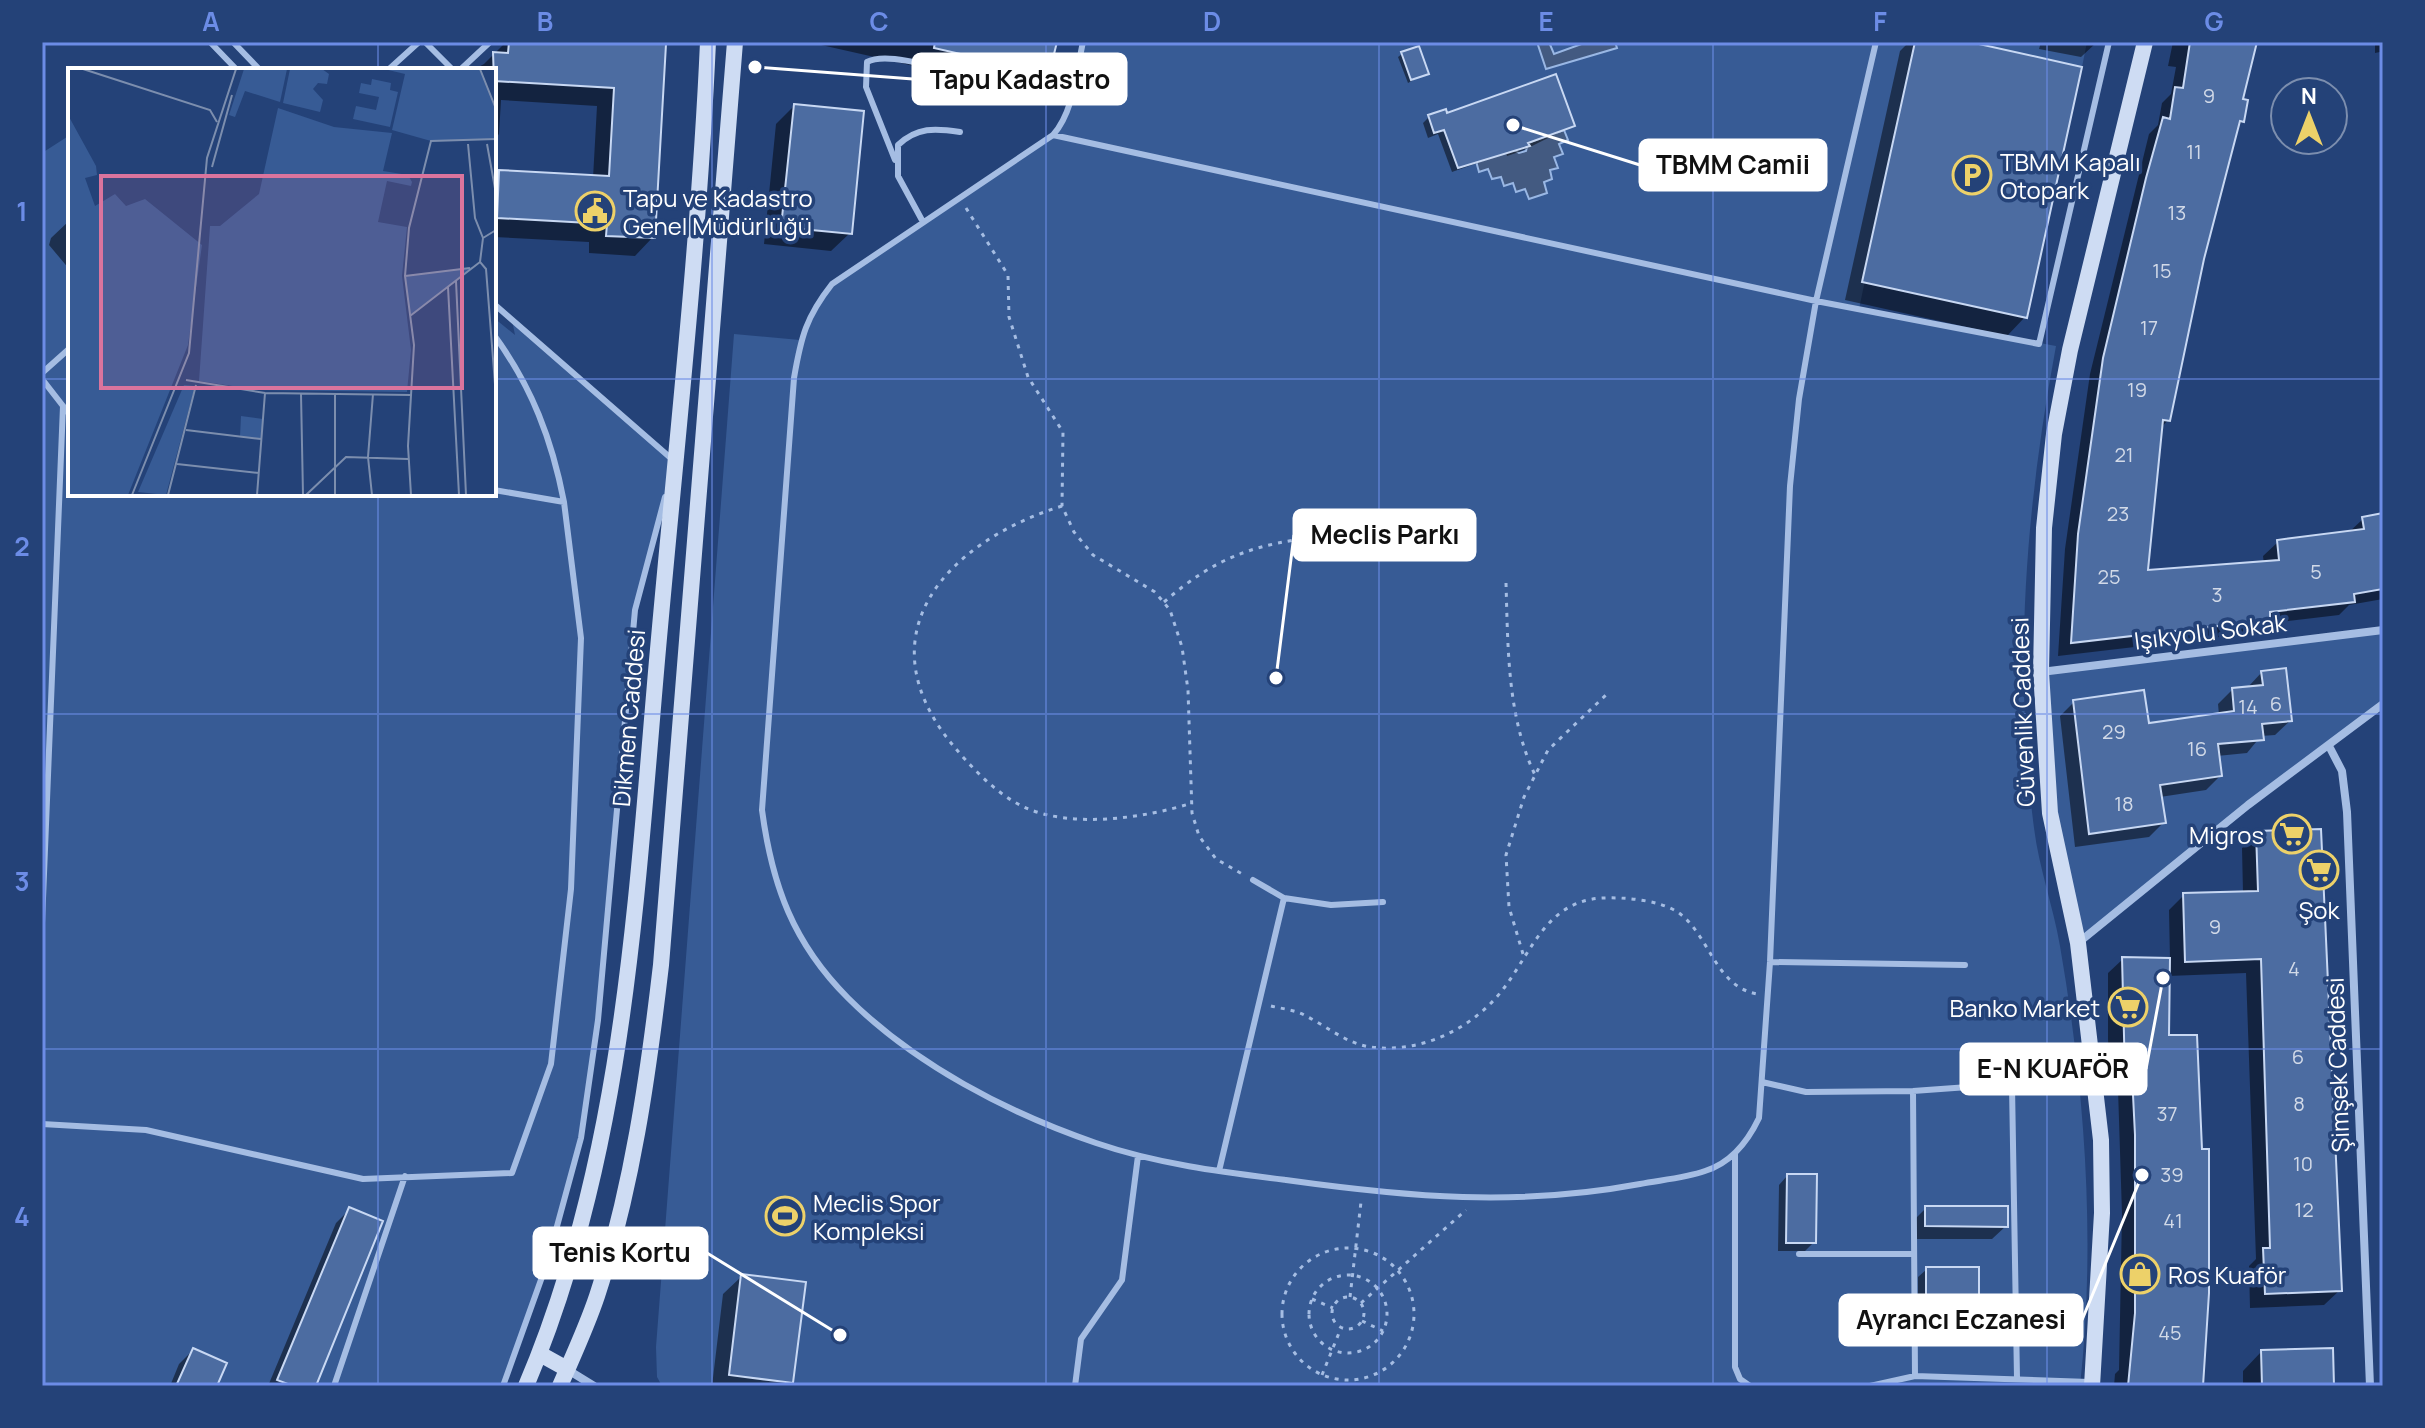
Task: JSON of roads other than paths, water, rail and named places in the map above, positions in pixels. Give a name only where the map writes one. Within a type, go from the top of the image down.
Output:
[{"type":"main road","name":"Dikmen Caddesi","points":[[526,1386],[540,1354],[589,1192],[625,1001],[675,462],[708,42]]},
{"type":"main road","points":[[560,1386],[597,1297],[620,1212],[648,1072],[662,950],[735,42]]},
{"type":"main road","name":"Güvenlik Caddesi","points":[[2092,1384],[2102,1213],[2095,1078],[2078,943],[2050,813],[2041,672],[2044,528],[2054,434],[2145,42]]},
{"type":"main road","points":[[540,1354],[567,1369]]},
{"type":"street","name":"Işıkyolu Sokak","points":[[2041,672],[2383,630]]},
{"type":"street","points":[[2078,943],[2248,805],[2383,704]]},
{"type":"street","name":"Şimşek Caddesi","points":[[2329,746],[2342,771],[2347,812],[2370,1386]]},
{"type":"street","points":[[567,1369],[594,1386]]},
{"type":"lane","points":[[210,42],[235,68]]},
{"type":"lane","points":[[233,42],[258,68]]},
{"type":"lane","points":[[390,68],[422,42],[451,68]]},
{"type":"lane","points":[[462,68],[490,42]]},
{"type":"lane","points":[[1083,42],[1068,109],[1063,124],[1053,135],[832,284],[810,313],[800,340],[794,378],[762,810],[768,860],[782,904],[825,973],[874,1021],[949,1074],[1052,1127],[1138,1156],[1219,1171],[1362,1190],[1477,1199],[1601,1191],[1707,1171],[1735,1154],[1751,1135],[1759,1118],[1770,962],[1790,486],[1799,399],[1816,301],[1876,42]]},
{"type":"lane","points":[[1053,135],[1816,301],[2039,344],[2109,42]]},
{"type":"lane","points":[[923,222],[903,191],[895,160],[866,87],[867,62],[874,58],[895,59],[973,78]]},
{"type":"lane","points":[[895,160],[898,145],[911,133],[925,130],[960,132]]},
{"type":"lane","points":[[496,306],[675,462],[635,610],[598,1020],[581,1138],[547,1263],[503,1386]]},
{"type":"lane","points":[[42,1124],[146,1130],[363,1179],[512,1173],[551,1064],[571,889],[581,638],[564,502],[554,449],[520,372],[496,338]]},
{"type":"lane","points":[[68,350],[42,376],[68,412]]},
{"type":"lane","points":[[42,923],[63,406]]},
{"type":"lane","points":[[496,490],[564,502]]},
{"type":"lane","points":[[1253,880],[1284,898],[1331,905],[1383,902]]},
{"type":"lane","points":[[1219,1171],[1284,898]]},
{"type":"lane","points":[[1770,962],[1965,965]]},
{"type":"lane","points":[[1762,1082],[1806,1092],[1913,1091],[2095,1078]]},
{"type":"lane","points":[[2012,1086],[2017,1378]]},
{"type":"lane","points":[[1913,1091],[1915,1376]]},
{"type":"lane","points":[[1735,1154],[1735,1367],[1740,1379],[1750,1386]]},
{"type":"lane","points":[[1075,1386],[1081,1339],[1122,1280],[1138,1156]]},
{"type":"lane","points":[[334,1386],[405,1176]]},
{"type":"lane","points":[[1799,1254],[1914,1254]]},
{"type":"lane","points":[[1870,1386],[1915,1376],[2017,1378],[2092,1384]]},
{"type":"place","name":"Tapu Kadastro","points":[[755,67]]},
{"type":"place","name":"TBMM Camii","points":[[1513,125]]},
{"type":"place","name":"TBMM Kapalı Otopark","points":[[1972,175]]},
{"type":"place","name":"Tapu ve Kadastro Genel Müdürlüğü","points":[[595,211]]},
{"type":"place","name":"Meclis Parkı","points":[[1276,678]]},
{"type":"place","name":"Migros","points":[[2292,834]]},
{"type":"place","name":"Şok","points":[[2319,870]]},
{"type":"place","name":"E-N KUAFÖR","points":[[2163,978]]},
{"type":"place","name":"Banko Market","points":[[2128,1007]]},
{"type":"place","name":"Ayrancı Eczanesi","points":[[2142,1175]]},
{"type":"place","name":"Meclis Spor Kompleksi","points":[[785,1216]]},
{"type":"place","name":"Ros Kuaför","points":[[2140,1274]]},
{"type":"place","name":"Tenis Kortu","points":[[840,1335]]}]
